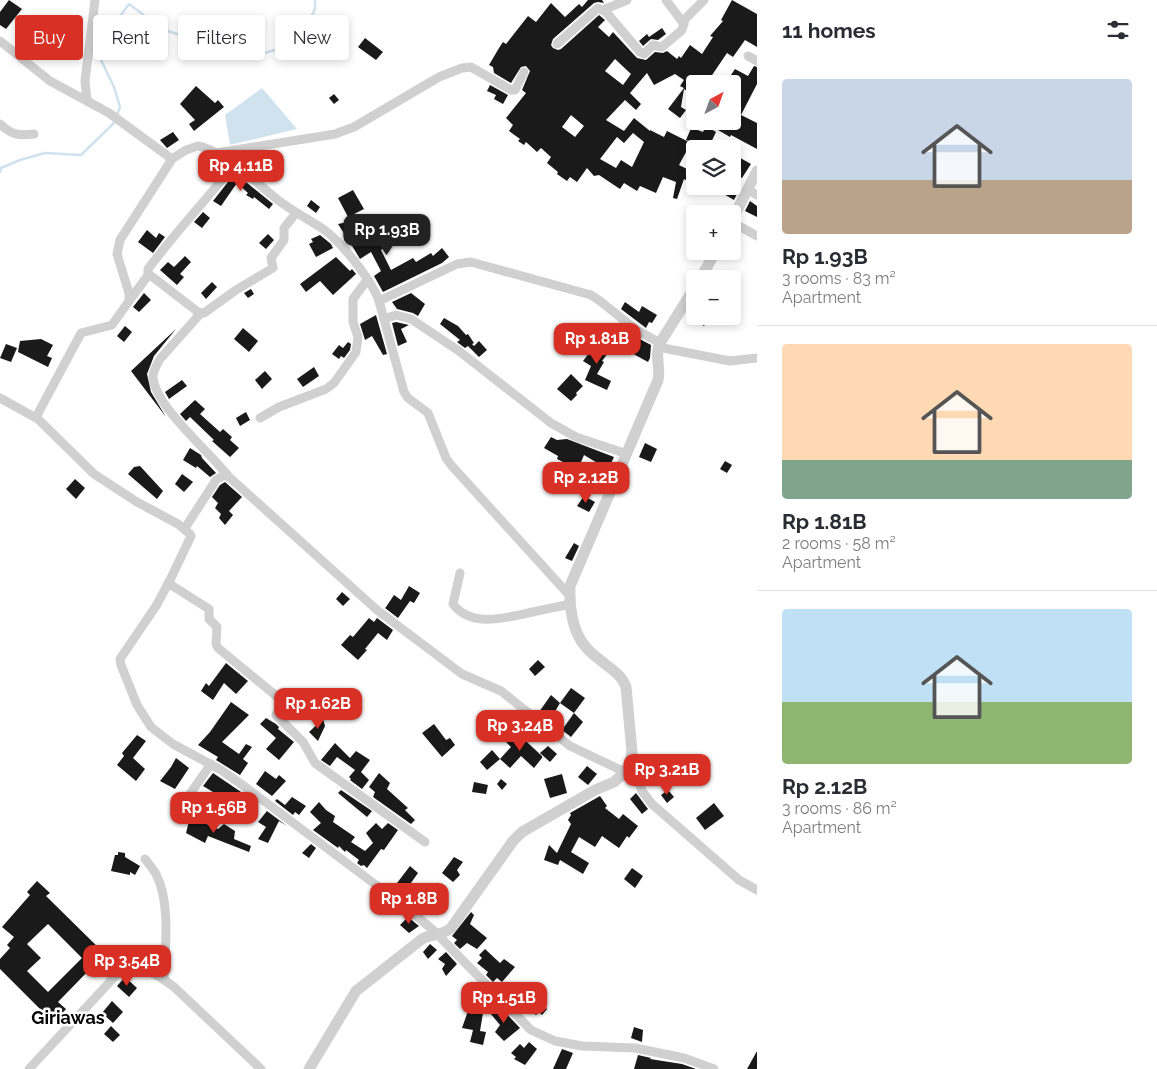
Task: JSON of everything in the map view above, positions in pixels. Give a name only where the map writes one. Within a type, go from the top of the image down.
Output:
[{"type":"street","points":[[87,101],[85,81],[95,0]]},
{"type":"street","points":[[603,10],[628,0]]},
{"type":"street","points":[[666,0],[684,24]]},
{"type":"street","points":[[557,44],[598,8],[603,10],[642,54],[653,45],[662,47],[682,30],[686,19],[704,0]]},
{"type":"street","points":[[0,41],[50,80],[109,113],[172,158]]},
{"type":"street","points":[[748,56],[757,61]]},
{"type":"street","points":[[216,154],[335,134],[354,126],[439,77],[462,68],[471,67],[511,90],[515,90],[524,72]]},
{"type":"street","points":[[0,124],[14,135],[34,134]]},
{"type":"street","points":[[129,301],[129,293],[118,254],[118,244],[172,158],[198,146],[209,149],[234,165],[296,213],[325,230],[343,249],[374,289],[404,392],[408,398],[428,413],[448,462],[570,600]]},
{"type":"street","points":[[36,417],[81,333],[112,325],[149,274],[148,269],[166,245],[234,165]]},
{"type":"street","points":[[741,208],[752,192],[757,171]]},
{"type":"street","points":[[296,213],[284,228],[284,240],[271,258],[273,268],[200,314],[160,359],[155,368],[153,379],[165,403],[185,428],[219,463],[229,477],[377,610],[462,674],[501,691],[570,746],[625,772]]},
{"type":"street","points":[[741,226],[757,236]]},
{"type":"street","points":[[379,301],[457,264],[471,262],[591,295],[659,345],[730,361],[757,358]]},
{"type":"street","points":[[149,274],[200,314]]},
{"type":"street","points":[[260,418],[279,407],[326,389],[334,383],[356,352],[358,337],[353,322],[353,299],[367,280]]},
{"type":"street","points":[[309,1069],[356,991],[422,939],[438,935],[451,928],[513,841],[522,832],[595,790],[614,782],[625,772],[631,760],[632,752],[626,687],[623,680],[583,644],[575,627],[570,600],[573,577],[658,380],[660,370],[657,357],[659,345],[686,302]]},
{"type":"street","points":[[384,318],[396,315],[411,319],[459,351],[551,424],[576,438],[626,454]]},
{"type":"street","points":[[0,398],[36,417],[94,474],[136,502],[189,531],[191,536],[156,606],[123,652],[120,662],[137,705],[151,727],[173,744],[210,764],[250,790],[412,912],[438,935],[531,1030],[555,1041],[582,1046],[635,1048],[684,1058],[714,1069]]},
{"type":"street","points":[[184,528],[216,480],[224,475],[229,477]]},
{"type":"street","points":[[460,573],[453,604],[461,612],[471,617],[488,620],[514,618],[570,600]]},
{"type":"street","points":[[168,583],[209,609],[209,619],[218,628],[216,644],[218,648],[280,699],[282,703],[276,714],[277,716],[303,742],[315,762],[425,842]]},
{"type":"street","points":[[631,760],[642,792],[652,804],[739,880],[757,890]]},
{"type":"street","points":[[178,811],[210,764]]},
{"type":"street","points":[[145,859],[156,874],[162,890],[166,916],[164,979]]},
{"type":"street","points":[[29,1069],[119,972],[130,968],[140,968],[164,979],[261,1069]]},
{"type":"water","points":[[262,88],[297,129],[230,145],[225,115]]},
{"type":"building","points":[[9,0],[22,9],[15,15],[6,29],[0,25],[0,12]]},
{"type":"building","points":[[588,0],[602,0],[604,3],[594,3],[553,39],[551,45],[553,48],[561,49],[599,15],[605,20],[598,27],[609,37],[613,32],[637,58],[646,60],[655,52],[663,53],[667,51],[677,59],[679,56],[681,58],[690,45],[702,54],[713,37],[710,36],[723,21],[721,20],[732,0],[757,14],[757,47],[745,40],[733,57],[727,53],[712,75],[686,75],[686,90],[684,89],[681,107],[686,110],[680,118],[668,109],[684,88],[680,86],[684,80],[675,74],[654,85],[647,73],[630,93],[641,104],[636,110],[625,100],[606,120],[624,131],[634,118],[650,131],[664,137],[667,131],[686,140],[686,152],[679,165],[686,168],[686,180],[684,179],[677,199],[673,198],[676,182],[663,177],[656,193],[640,186],[637,191],[624,183],[620,189],[599,175],[594,176],[587,168],[577,182],[570,177],[567,181],[547,163],[551,157],[541,148],[537,152],[526,142],[524,145],[518,141],[520,139],[509,131],[513,125],[506,118],[526,93],[522,90],[530,71],[526,66],[521,67],[511,83],[494,73],[493,67],[489,65],[503,42],[506,44],[528,16],[536,22],[551,3],[565,17],[579,4],[582,7]],"holes":[[[615,59],[631,74],[623,85],[605,71]],[[571,115],[584,126],[575,137],[562,127]],[[633,133],[644,142],[632,167],[621,160],[616,168],[600,159],[617,137],[624,143]]]},
{"type":"building","points":[[662,28],[666,34],[658,40],[651,39],[643,46],[639,41],[647,34],[649,37]]},
{"type":"building","points":[[365,38],[383,52],[376,60],[358,47]]},
{"type":"building","points":[[754,66],[757,67],[757,84],[741,115],[741,75],[731,75],[735,69],[748,76]]},
{"type":"building","points":[[490,85],[508,95],[503,104],[494,99],[496,95],[487,91]]},
{"type":"building","points":[[196,86],[215,103],[218,100],[224,107],[194,131],[189,124],[195,120],[180,104]]},
{"type":"building","points":[[334,94],[339,100],[334,104],[329,98]]},
{"type":"building","points":[[741,115],[757,123],[757,149],[731,135],[730,137],[718,130],[741,130]]},
{"type":"building","points":[[690,130],[703,132],[704,130],[713,130],[716,132],[712,140],[686,140]]},
{"type":"building","points":[[173,132],[179,140],[167,148],[160,140]]},
{"type":"building","points":[[741,158],[751,164],[741,177]]},
{"type":"building","points":[[235,173],[273,204],[269,209],[254,197],[253,199],[246,195],[248,193],[237,183],[221,206],[213,201]]},
{"type":"building","points":[[353,190],[364,209],[348,217],[338,198]]},
{"type":"building","points":[[725,195],[736,195],[734,200]]},
{"type":"building","points":[[311,200],[320,207],[316,213],[307,206]]},
{"type":"building","points":[[750,201],[757,206],[757,217],[745,211]]},
{"type":"building","points":[[203,212],[210,218],[202,228],[194,222]]},
{"type":"building","points":[[353,221],[370,224],[381,237],[387,245],[381,250],[391,270],[413,258],[416,262],[431,253],[433,256],[442,248],[449,257],[442,263],[383,292],[374,276],[381,271],[371,252],[360,259],[351,244],[354,242],[352,239],[349,241],[338,224]]},
{"type":"building","points":[[147,230],[156,238],[159,233],[165,237],[153,253],[138,242]]},
{"type":"building","points":[[268,234],[274,240],[266,249],[259,243]]},
{"type":"building","points":[[320,235],[333,248],[316,257],[309,244],[313,242],[311,239]]},
{"type":"building","points":[[185,256],[191,262],[180,274],[184,277],[177,285],[160,270],[168,262],[174,267]]},
{"type":"building","points":[[336,257],[350,271],[352,269],[356,274],[333,295],[320,281],[306,292],[300,284]]},
{"type":"building","points":[[212,282],[217,287],[206,299],[201,293]]},
{"type":"building","points":[[251,289],[254,294],[248,298],[244,293]]},
{"type":"building","points":[[144,293],[151,300],[139,312],[133,307]]},
{"type":"building","points":[[411,293],[425,304],[418,316],[397,309],[392,302]]},
{"type":"building","points":[[625,302],[639,312],[642,306],[657,315],[652,323],[649,322],[646,328],[621,309]]},
{"type":"building","points":[[376,315],[387,354],[383,355],[372,336],[365,340],[360,324]]},
{"type":"building","points":[[444,318],[458,326],[466,335],[468,334],[474,346],[479,341],[487,350],[479,357],[468,346],[465,348],[457,342],[460,340],[440,324]]},
{"type":"building","points":[[392,323],[409,325],[401,329],[407,342],[398,346]]},
{"type":"building","points":[[125,326],[132,332],[124,342],[117,336]]},
{"type":"building","points":[[243,328],[258,341],[249,352],[234,339]]},
{"type":"building","points":[[176,329],[154,356],[147,374],[151,392],[166,417],[131,371]]},
{"type":"building","points":[[634,336],[651,345],[648,362],[626,350]]},
{"type":"building","points":[[41,339],[53,345],[47,356],[52,358],[48,367],[18,352],[20,341]]},
{"type":"building","points":[[599,340],[611,349],[602,361],[604,362],[597,374],[611,381],[607,390],[585,380],[591,366],[583,361]]},
{"type":"building","points":[[348,342],[351,344],[350,350],[344,358],[341,356],[339,359],[332,354],[339,345],[343,348]]},
{"type":"building","points":[[6,344],[17,348],[11,362],[0,358]]},
{"type":"building","points":[[314,367],[319,376],[303,387],[297,379]]},
{"type":"building","points":[[265,371],[272,379],[262,389],[255,380]]},
{"type":"building","points":[[571,374],[583,386],[571,401],[557,389]]},
{"type":"building","points":[[182,380],[187,386],[169,399],[165,392]]},
{"type":"building","points":[[195,400],[205,409],[200,414],[220,432],[223,429],[232,437],[230,440],[239,448],[230,457],[190,417],[186,421],[180,414]]},
{"type":"building","points":[[246,412],[250,420],[240,426],[236,418]]},
{"type":"building","points":[[551,437],[557,440],[567,439],[614,457],[606,474],[597,469],[599,464],[584,455],[573,481],[562,475],[567,464],[557,459],[558,456],[544,448]]},
{"type":"building","points":[[645,443],[657,449],[651,462],[639,457]]},
{"type":"building","points":[[190,448],[201,455],[216,473],[210,477],[197,466],[196,468],[183,460]]},
{"type":"building","points":[[725,461],[732,465],[727,473],[720,469]]},
{"type":"building","points":[[140,466],[163,491],[157,499],[128,474],[134,467]]},
{"type":"building","points":[[182,474],[193,482],[184,492],[175,484]]},
{"type":"building","points":[[75,479],[85,488],[76,499],[66,489]]},
{"type":"building","points":[[225,482],[242,497],[229,511],[233,515],[225,525],[219,518],[221,514],[215,508],[218,503],[212,497],[220,485]]},
{"type":"building","points":[[584,496],[595,502],[589,512],[577,506]]},
{"type":"building","points":[[574,543],[579,546],[572,561],[565,558]]},
{"type":"building","points":[[409,586],[420,593],[414,603],[410,601],[398,618],[385,608],[394,595],[401,600]]},
{"type":"building","points":[[342,592],[350,599],[343,606],[336,599]]},
{"type":"building","points":[[369,618],[374,622],[377,618],[393,630],[387,640],[378,633],[358,660],[341,645],[350,635],[353,637]]},
{"type":"building","points":[[538,660],[545,667],[535,676],[529,669]]},
{"type":"building","points":[[226,663],[248,681],[236,694],[224,683],[213,700],[201,691],[206,683],[209,686]]},
{"type":"building","points":[[571,688],[585,698],[574,713],[560,703]]},
{"type":"building","points":[[551,695],[560,703],[550,720],[539,712]]},
{"type":"building","points":[[231,702],[249,715],[222,742],[239,754],[246,744],[252,747],[243,759],[248,763],[240,775],[216,760],[218,757],[198,745],[210,732]]},
{"type":"building","points":[[574,713],[583,722],[571,737],[562,730]]},
{"type":"building","points":[[266,718],[276,724],[279,727],[278,729],[294,742],[279,760],[266,749],[276,738],[260,724]]},
{"type":"building","points":[[323,719],[325,726],[318,741],[309,732]]},
{"type":"building","points":[[434,724],[446,740],[450,738],[455,745],[442,757],[422,733]]},
{"type":"building","points":[[515,731],[542,756],[534,768],[521,756],[510,768],[500,759],[511,747],[505,741]]},
{"type":"building","points":[[137,735],[146,741],[133,758],[145,769],[136,781],[117,765],[124,756],[122,753]]},
{"type":"building","points":[[335,743],[350,758],[356,751],[370,760],[361,772],[369,780],[362,789],[350,780],[349,777],[355,770],[337,757],[330,766],[321,760]]},
{"type":"building","points":[[548,746],[557,754],[550,762],[540,753]]},
{"type":"building","points":[[492,750],[500,759],[487,770],[480,762]]},
{"type":"building","points":[[176,758],[189,768],[175,789],[160,781]]},
{"type":"building","points":[[587,766],[597,774],[588,785],[578,777]]},
{"type":"building","points":[[265,771],[276,779],[279,775],[286,781],[272,796],[256,784]]},
{"type":"building","points":[[213,773],[247,796],[238,807],[203,786]]},
{"type":"building","points":[[379,773],[390,783],[387,789],[408,808],[405,810],[415,820],[411,824],[373,797],[375,792],[369,787]]},
{"type":"building","points":[[562,774],[567,793],[550,798],[544,779]]},
{"type":"building","points":[[501,779],[507,784],[502,790],[497,784]]},
{"type":"building","points":[[474,782],[488,785],[486,794],[472,792]]},
{"type":"building","points":[[341,790],[372,811],[367,817],[338,793]]},
{"type":"building","points":[[668,790],[674,797],[667,803],[661,795]]},
{"type":"building","points":[[636,793],[648,809],[642,814],[630,799]]},
{"type":"building","points":[[600,796],[607,806],[605,808],[619,819],[623,814],[638,826],[629,838],[627,836],[619,848],[602,836],[595,847],[579,837],[571,852],[589,863],[583,874],[560,860],[558,865],[544,860],[549,845],[557,853],[571,824],[568,820],[571,815],[570,813]]},
{"type":"building","points":[[292,797],[306,806],[299,815],[295,812],[293,815],[275,801],[277,799],[285,805]]},
{"type":"building","points":[[319,802],[335,816],[333,822],[355,837],[351,842],[365,851],[373,843],[366,833],[376,823],[382,829],[388,823],[398,830],[384,850],[381,849],[367,868],[364,865],[361,866],[357,863],[359,860],[346,850],[345,852],[339,846],[338,848],[313,830],[321,823],[310,812]]},
{"type":"building","points":[[714,803],[724,816],[705,830],[696,818]]},
{"type":"building","points":[[267,811],[287,826],[279,821],[268,843],[258,839],[266,827],[258,822]]},
{"type":"building","points":[[190,817],[218,829],[224,824],[235,831],[234,839],[251,846],[249,852],[208,836],[205,843],[186,833]]},
{"type":"building","points":[[311,844],[316,848],[309,858],[302,853]]},
{"type":"building","points":[[118,852],[125,853],[125,857],[140,866],[135,875],[130,872],[130,875],[111,871],[115,855],[118,855]]},
{"type":"building","points":[[454,857],[463,862],[457,870],[460,875],[453,882],[442,873]]},
{"type":"building","points":[[410,866],[418,873],[406,890],[397,883]]},
{"type":"building","points":[[632,868],[643,876],[635,888],[624,879]]},
{"type":"building","points":[[37,881],[50,893],[46,896],[108,957],[95,970],[92,967],[58,1002],[66,1009],[54,1023],[0,969],[0,959],[10,948],[7,945],[14,937],[2,927],[30,895],[27,892]],"holes":[[[48,924],[82,958],[48,992],[27,971],[41,958],[27,944]]]},
{"type":"building","points":[[471,912],[474,915],[470,924],[487,938],[477,949],[467,943],[460,949],[454,943],[457,940],[452,936]]},
{"type":"building","points":[[408,917],[419,926],[409,933],[400,925]]},
{"type":"building","points":[[430,944],[437,950],[428,959],[423,952]]},
{"type":"building","points":[[485,949],[500,963],[504,959],[515,967],[502,982],[497,978],[493,982],[486,975],[488,972],[477,963],[482,958],[479,955]]},
{"type":"building","points":[[446,952],[457,964],[446,976],[442,969],[445,964],[438,959]]},
{"type":"building","points":[[125,977],[137,988],[129,997],[117,986]]},
{"type":"building","points":[[522,985],[547,1009],[542,1015],[539,1012],[536,1015],[525,1008],[522,1012],[512,1002],[518,994],[516,992]]},
{"type":"building","points":[[112,1001],[123,1012],[113,1023],[102,1013]]},
{"type":"building","points":[[499,1006],[520,1028],[504,1041],[495,1032],[500,1025],[490,1013]]},
{"type":"building","points":[[468,1011],[483,1013],[480,1031],[486,1032],[483,1045],[470,1042],[473,1030],[462,1028]]},
{"type":"building","points":[[111,1026],[120,1035],[113,1042],[104,1034]]},
{"type":"building","points":[[634,1027],[643,1030],[642,1042],[631,1038]]},
{"type":"building","points":[[529,1042],[537,1049],[525,1065],[514,1059],[516,1057],[511,1053],[520,1044],[524,1048]]},
{"type":"building","points":[[562,1049],[573,1053],[566,1069],[553,1069]]},
{"type":"building","points":[[757,1051],[757,1069],[747,1069]]},
{"type":"building","points":[[638,1055],[650,1059],[682,1064],[696,1069],[634,1069]]},
{"type":"waterway","points":[[117,115],[120,107],[114,87],[101,60],[115,23],[129,4],[162,29],[195,40],[258,55],[288,46],[304,31],[315,9],[315,0]]},
{"type":"waterway","points":[[0,172],[1,168],[45,153],[81,155],[115,120]]},
{"type":"district","name":"Giriawas","points":[[68,1018]]}]
